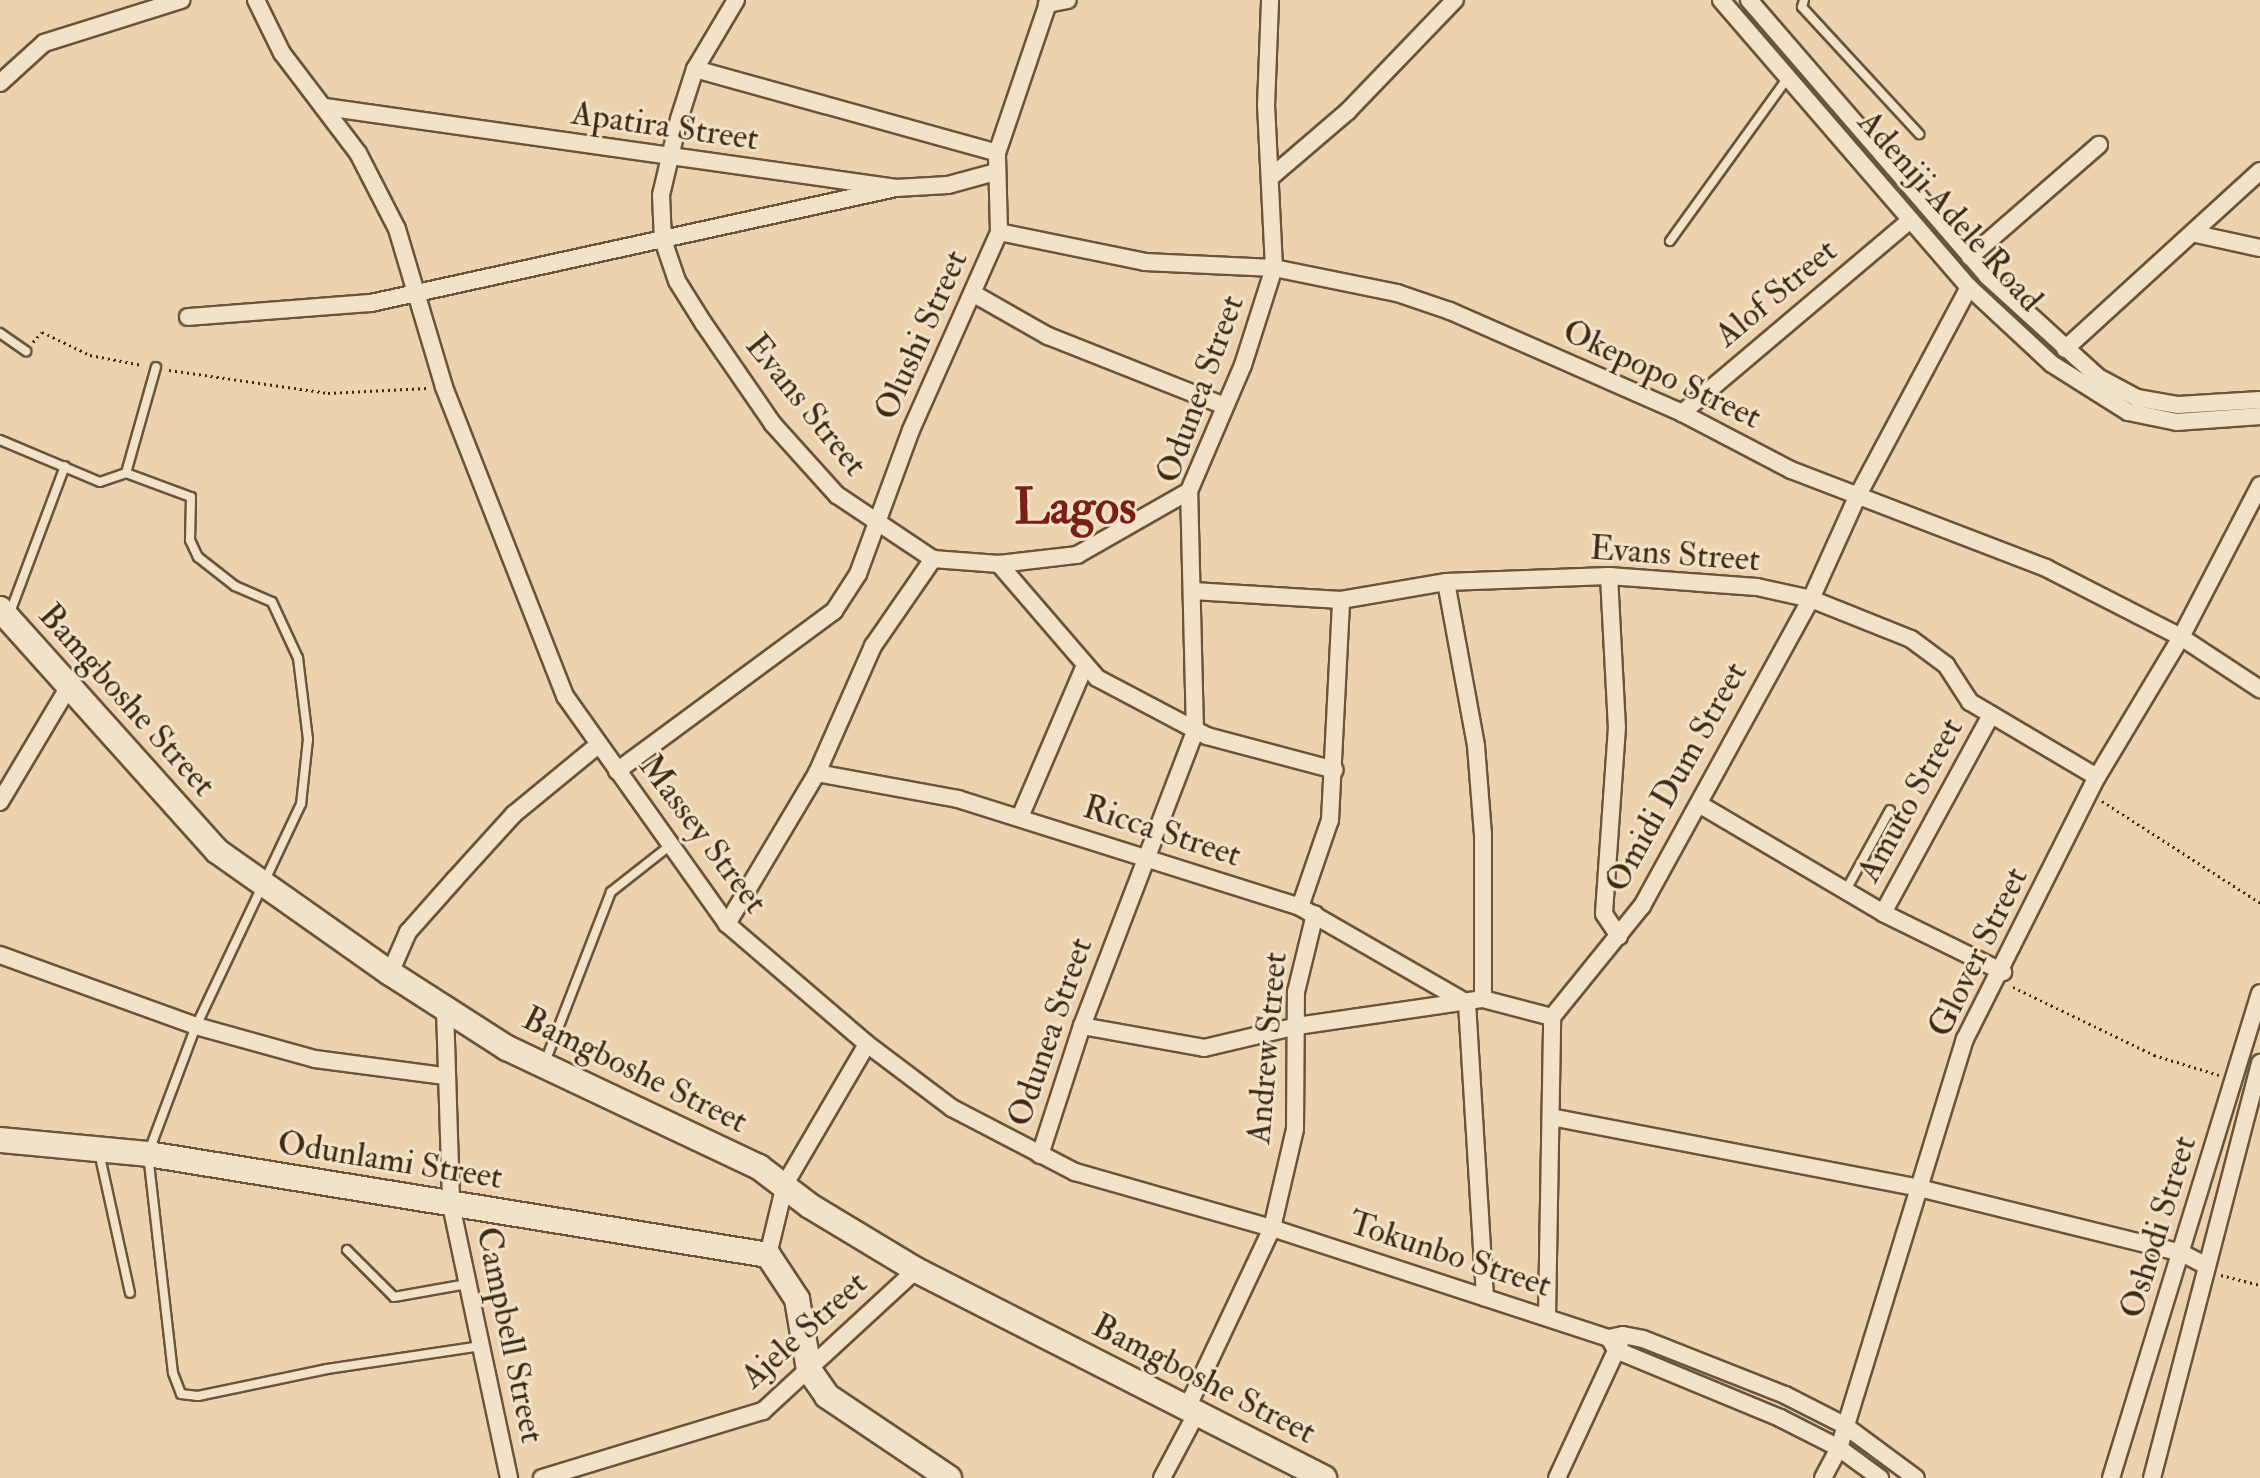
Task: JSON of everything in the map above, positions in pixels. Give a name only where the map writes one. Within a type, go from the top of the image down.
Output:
[{"type":"main road","name":"Bamgboshe Street","points":[[4,614],[217,851],[390,973],[544,1067],[785,1184],[810,1206],[916,1270],[1324,1478]]},
{"type":"main road","name":"Odunlami Street","points":[[0,1140],[148,1154],[768,1255]]},
{"type":"main road","points":[[768,1255],[797,1299],[809,1370],[827,1396],[949,1478]]},
{"type":"street","points":[[0,83],[44,43],[133,5],[181,0]]},
{"type":"street","name":"Massey Street","points":[[256,0],[282,53],[358,153],[397,229],[444,387],[565,696],[668,847],[727,924],[867,1044],[952,1108],[1075,1172],[1272,1228]]},
{"type":"street","name":"Evans Street","points":[[736,0],[695,69],[668,156],[661,195],[663,240],[677,281],[773,424],[837,495],[933,559],[999,564],[1077,555],[1189,491]]},
{"type":"street","points":[[1048,2],[1068,0]]},
{"type":"street","name":"Odunea Street","points":[[1040,1155],[1082,1026],[1145,854],[1195,732],[1189,636],[1193,591],[1189,491],[1225,406],[1274,268],[1266,106],[1270,0]]},
{"type":"street","points":[[1271,177],[1348,111],[1455,0]]},
{"type":"street","name":"Adeniji Adele Road","points":[[1721,0],[1789,75],[1969,287],[2052,364],[2128,412],[2177,422],[2260,416]]},
{"type":"street","name":"Olushi Street","points":[[617,771],[834,611],[858,574],[874,522],[999,232],[997,153],[1048,2]]},
{"type":"street","points":[[1742,23],[1758,3]]},
{"type":"street","name":"Adeniji Adele Road","points":[[1758,3],[1970,257],[2098,377],[2137,398],[2178,405],[2260,400]]},
{"type":"street","points":[[695,69],[997,153]]},
{"type":"street","name":"Apatira Street","points":[[325,107],[896,188],[948,185],[996,172]]},
{"type":"street","points":[[1970,257],[2099,145]]},
{"type":"street","points":[[2065,349],[2196,234],[2260,171]]},
{"type":"street","points":[[188,317],[323,309],[417,292],[896,188]]},
{"type":"street","name":"Alof Street","points":[[1682,413],[1910,220]]},
{"type":"street","name":"Okepopo Street","points":[[999,232],[1145,262],[1274,268],[1397,293],[1450,311],[1682,413],[1857,497],[2046,568],[2181,637],[2260,689]]},
{"type":"street","points":[[2196,234],[2260,248]]},
{"type":"street","name":"Omidi Dum Street","points":[[1552,1017],[1642,906],[1811,599],[1857,497],[1969,287]]},
{"type":"street","points":[[974,294],[1048,336],[1225,406]]},
{"type":"street","name":"Glover Street","points":[[1823,1478],[1839,1448],[1915,1187],[1965,1039],[2003,972],[2088,793],[2181,637],[2260,485]]},
{"type":"street","points":[[727,924],[817,773],[873,646],[933,559]]},
{"type":"street","points":[[999,564],[1084,668],[1195,732],[1335,770]]},
{"type":"street","points":[[1609,576],[1617,727],[1604,914],[1619,936]]},
{"type":"street","name":"Evans Street","points":[[1193,591],[1341,600],[1446,582],[1609,576],[1757,587],[1811,599],[1933,651],[1970,702],[2097,777]]},
{"type":"street","points":[[1446,582],[1476,746],[1483,834],[1475,1001],[1485,1297]]},
{"type":"street","name":"Andrew Street","points":[[1162,1478],[1272,1228],[1295,1129],[1296,992],[1308,910],[1330,820],[1335,770],[1341,600]]},
{"type":"street","points":[[1020,817],[1084,668]]},
{"type":"street","points":[[0,802],[68,688]]},
{"type":"street","name":"Amuto Street","points":[[1883,913],[1991,715]]},
{"type":"street","points":[[390,973],[408,932],[514,814],[598,745]]},
{"type":"street","name":"Ricca Street","points":[[817,773],[958,799],[1145,854],[1308,910],[1475,1001]]},
{"type":"street","points":[[1699,804],[1883,913],[2003,972]]},
{"type":"street","points":[[0,955],[196,1026],[315,1059],[445,1076]]},
{"type":"street","name":"Oshodi Street","points":[[2111,1478],[2260,993]]},
{"type":"street","points":[[1082,1026],[1204,1048],[1297,1026],[1475,1001],[1552,1017],[1547,1316]]},
{"type":"street","name":"Campbell Street","points":[[445,1009],[451,1205],[509,1478]]},
{"type":"street","points":[[768,1255],[785,1184],[867,1044]]},
{"type":"street","name":"Oshodi Street","points":[[2152,1478],[2260,1063]]},
{"type":"street","points":[[1551,1117],[1915,1187],[2182,1253],[2206,1266]]},
{"type":"street","name":"Tokunbo Street","points":[[1272,1228],[1785,1395],[1844,1425],[1916,1478]]},
{"type":"street","name":"Ajele Street","points":[[542,1478],[730,1425],[763,1411],[916,1270]]},
{"type":"street","points":[[1557,1478],[1616,1341]]},
{"type":"street","name":"Tokunbo Street","points":[[1616,1341],[1839,1448],[1880,1478]]},
{"type":"lane","points":[[1804,0],[1802,7],[1919,134]]},
{"type":"lane","points":[[1670,241],[1789,75]]},
{"type":"lane","points":[[0,333],[26,351]]},
{"type":"lane","points":[[126,473],[156,367]]},
{"type":"lane","points":[[0,440],[100,482],[126,473],[191,497],[190,540],[198,557],[235,586],[272,602],[298,658],[308,768],[292,831],[196,1026],[148,1154],[173,1373],[181,1394],[198,1396],[327,1369],[481,1346]]},
{"type":"lane","points":[[4,614],[65,466]]},
{"type":"lane","points":[[1846,891],[1890,810]]},
{"type":"lane","points":[[544,1067],[611,892],[668,847]]},
{"type":"lane","points":[[98,1148],[130,1293]]},
{"type":"lane","points":[[347,1250],[394,1297],[468,1283]]},
{"type":"path","points":[[26,351],[42,332],[90,355],[328,393],[444,387]]},
{"type":"path","points":[[2088,793],[2260,903]]},
{"type":"path","points":[[2003,972],[2009,985],[2154,1055],[2234,1079]]},
{"type":"path","points":[[2206,1266],[2260,1285]]},
{"type":"district","name":"Lagos","points":[[1075,508]]}]
